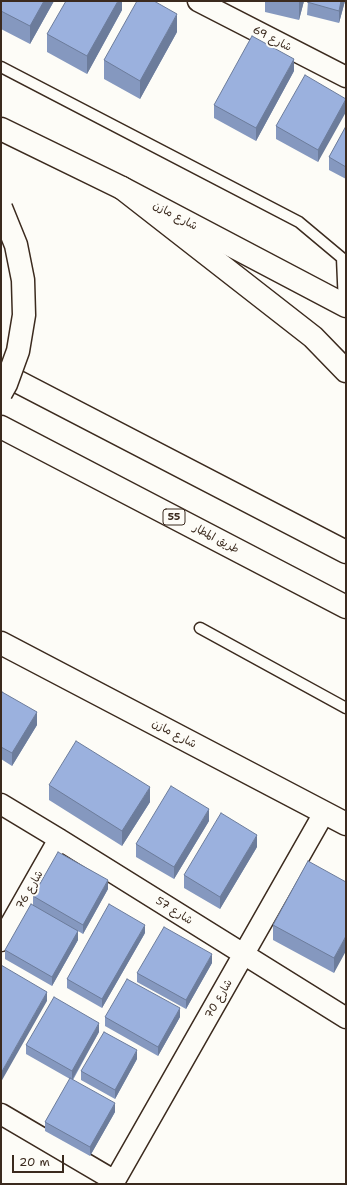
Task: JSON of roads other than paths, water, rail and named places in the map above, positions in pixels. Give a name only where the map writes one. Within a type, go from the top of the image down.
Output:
[{"type":"main road","name":"شارع مازن","points":[[1,129],[122,188],[345,306]]},
{"type":"main road","points":[[122,188],[313,337],[346,371]]},
{"type":"main road","points":[[1,208],[18,252],[23,280],[24,315],[18,350],[6,384],[1,393]]},
{"type":"main road","points":[[1,373],[346,552]]},
{"type":"main road","name":"طريق المطار","points":[[1,427],[346,607]]},
{"type":"main road","name":"شارع مازن","points":[[1,643],[346,824]]},
{"type":"street","name":"شارع 69","points":[[198,1],[346,77]]},
{"type":"street","name":"شارع 57","points":[[1,804],[346,1018]]},
{"type":"street","name":"شارع 70","points":[[114,1183],[324,813]]},
{"type":"street","name":"شارع 76","points":[[1,941],[59,839]]},
{"type":"street","points":[[1,1114],[114,1183]]},
{"type":"lane","points":[[1,67],[299,222],[342,258],[345,306]]},
{"type":"lane","points":[[200,628],[346,708]]}]
